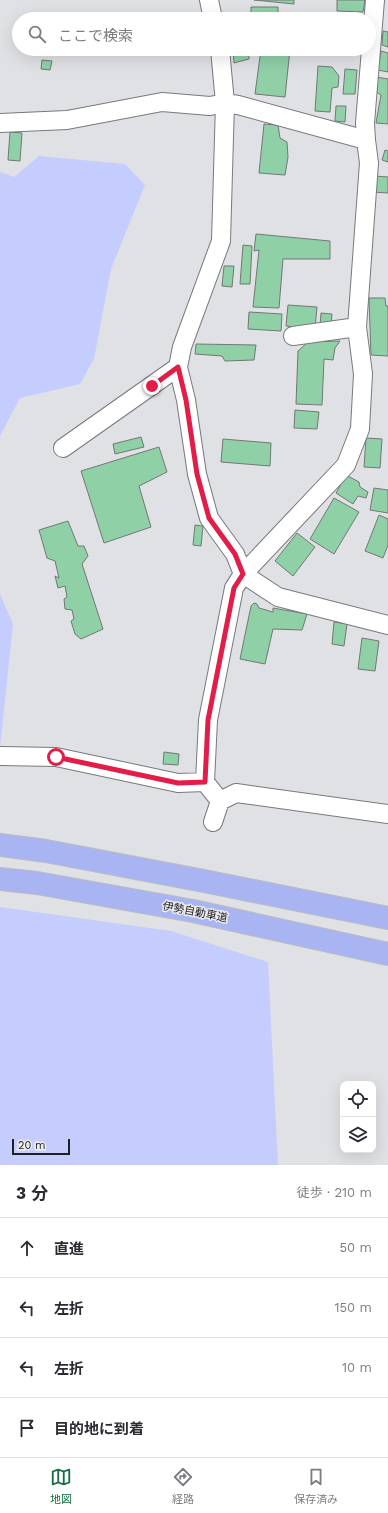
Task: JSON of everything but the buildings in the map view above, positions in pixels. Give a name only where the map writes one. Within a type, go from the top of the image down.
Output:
[{"type":"highway","points":[[0,845],[61,854],[388,918]]},
{"type":"highway","name":"伊勢自動車道","points":[[0,879],[37,883],[193,911],[388,954]]},
{"type":"street","points":[[209,0],[212,12]]},
{"type":"street","points":[[374,12],[375,0]]},
{"type":"street","points":[[221,56],[225,102],[221,241],[182,347],[178,367],[186,400],[197,474],[209,518],[235,554],[243,574],[278,597],[388,625]]},
{"type":"street","points":[[220,801],[205,782],[208,720],[234,588],[243,574],[346,465],[360,429],[363,374],[357,327],[369,163],[365,123],[370,56]]},
{"type":"street","points":[[0,123],[67,120],[162,102],[210,106],[225,102],[238,104],[366,140]]},
{"type":"street","points":[[292,336],[357,327]]},
{"type":"street","points":[[63,448],[178,367]]},
{"type":"street","points":[[0,756],[56,757],[178,783],[205,782]]},
{"type":"street","points":[[213,822],[220,801],[236,793],[388,814]]},
{"type":"shaded area","points":[[39,156],[125,164],[145,185],[111,269],[94,359],[80,384],[20,398],[0,436],[0,172],[14,177]]},
{"type":"shaded area","points":[[0,594],[13,624],[0,748]]},
{"type":"shaded area","points":[[0,907],[171,931],[268,962],[278,1165],[0,1165]]},
{"type":"route","points":[[56,757],[178,783],[205,782],[208,720],[234,588],[243,574],[235,554],[209,518],[197,474],[186,400],[178,367],[152,386]]}]
